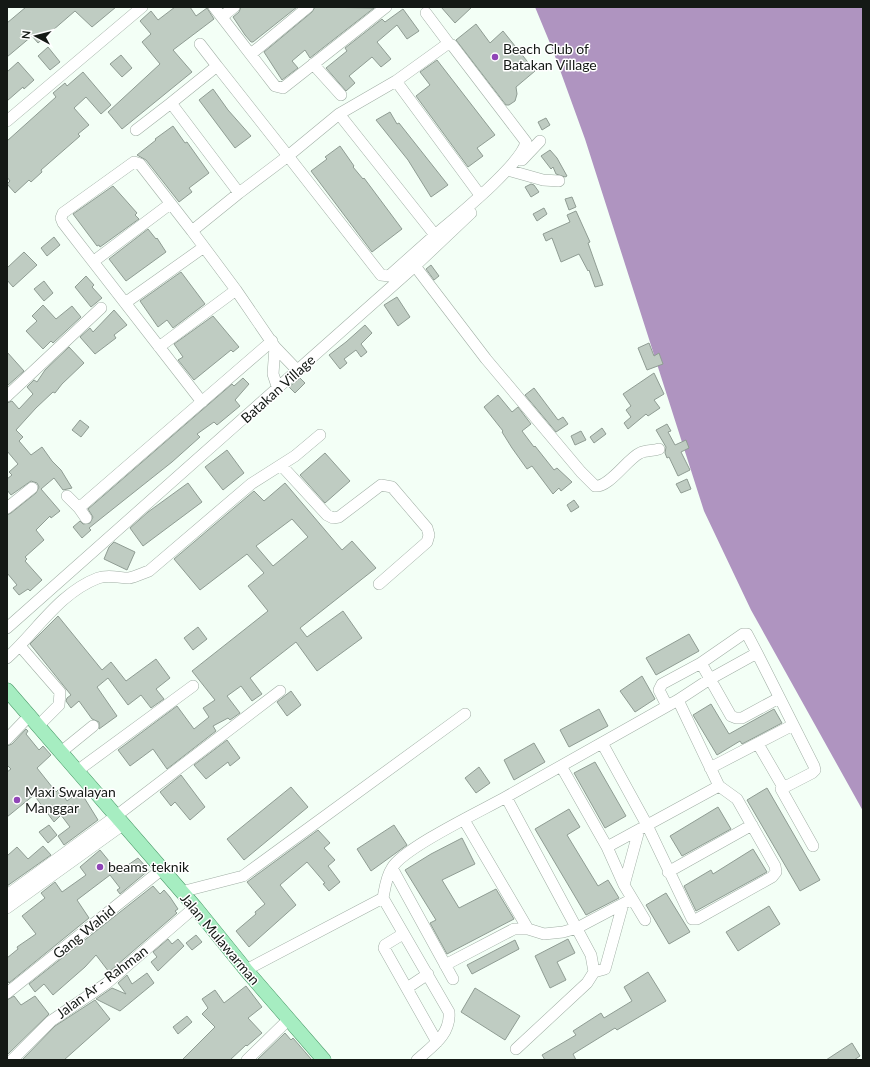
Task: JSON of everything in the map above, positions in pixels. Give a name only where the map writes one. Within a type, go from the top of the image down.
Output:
[{"type":"main road","name":"Jalan Mulawarman","points":[[7,690],[120,820],[161,870],[195,907],[246,970],[324,1060]]},
{"type":"street","points":[[7,121],[142,7]]},
{"type":"street","points":[[214,7],[275,86],[280,88],[284,88],[386,7]]},
{"type":"street","points":[[222,17],[234,7]]},
{"type":"street","points":[[251,54],[308,7]]},
{"type":"street","points":[[200,44],[381,275],[389,276],[496,182],[523,150],[526,142],[454,46],[450,45],[426,13]]},
{"type":"street","points":[[192,231],[340,114],[396,81],[450,45]]},
{"type":"street","points":[[313,64],[341,95]]},
{"type":"street","points":[[136,130],[218,66]]},
{"type":"street","points":[[396,81],[480,196]]},
{"type":"street","points":[[171,103],[239,193]]},
{"type":"street","points":[[340,114],[435,235]]},
{"type":"street","name":"Batakan Village","points":[[7,628],[415,266],[515,172],[540,141]]},
{"type":"street","points":[[202,402],[63,223],[61,218],[63,213],[131,163],[137,162],[140,164],[204,247],[274,344],[298,371]]},
{"type":"street","points":[[515,172],[543,180],[559,181]]},
{"type":"street","points":[[94,261],[170,204]]},
{"type":"street","points":[[125,303],[204,247]]},
{"type":"street","points":[[415,266],[486,359],[580,472],[595,486],[602,486],[640,453],[659,449]]},
{"type":"street","points":[[159,347],[236,290]]},
{"type":"street","points":[[7,396],[102,308]]},
{"type":"street","points":[[274,344],[273,374],[278,389]]},
{"type":"street","points":[[79,508],[202,402],[274,344]]},
{"type":"street","points":[[7,658],[65,597],[81,586],[100,578],[108,576],[130,578],[149,571],[251,484],[281,465],[320,435]]},
{"type":"street","points":[[281,465],[327,515],[333,518],[339,517],[381,485],[387,485],[392,487],[427,528],[429,535],[427,542],[379,584]]},
{"type":"street","points":[[7,508],[32,488]]},
{"type":"street","points":[[67,496],[79,508],[86,518]]},
{"type":"street","points":[[667,706],[659,690],[660,686],[701,663],[745,633],[757,653],[815,770],[783,786]]},
{"type":"street","points":[[7,739],[58,705],[60,692],[20,646]]},
{"type":"street","points":[[246,970],[383,898],[392,868],[398,860],[422,844],[678,700],[710,679],[757,653]]},
{"type":"street","points":[[701,663],[731,716],[742,718],[779,698]]},
{"type":"street","points":[[77,771],[193,686]]},
{"type":"street","points":[[7,908],[120,820],[280,691]]},
{"type":"street","points":[[602,743],[690,918],[697,919],[772,877],[776,872],[775,866],[737,799],[719,786],[678,700]]},
{"type":"street","points":[[181,892],[243,876],[465,714]]},
{"type":"street","points":[[710,768],[793,725]]},
{"type":"street","points":[[61,752],[93,726]]},
{"type":"street","points":[[758,744],[783,786],[781,789],[783,794],[814,846]]},
{"type":"street","points":[[516,1049],[587,983],[594,972],[605,969],[627,901],[624,885],[607,847],[561,766]]},
{"type":"street","points":[[607,847],[719,786]]},
{"type":"street","points":[[506,797],[591,955],[594,972]]},
{"type":"street","points":[[7,896],[120,820]]},
{"type":"street","points":[[464,820],[528,929]]},
{"type":"street","points":[[668,872],[752,825]]},
{"type":"street","points":[[624,885],[643,827]]},
{"type":"street","points":[[392,868],[453,979]]},
{"type":"street","name":"Gang Wahid","points":[[7,993],[161,870]]},
{"type":"street","points":[[383,898],[450,1012],[447,1027],[441,1039],[417,1060]]},
{"type":"street","points":[[445,965],[514,929],[528,929],[544,934],[554,934],[577,928],[627,901]]},
{"type":"street","points":[[627,901],[645,920]]},
{"type":"street","name":"Jalan Ar - Rahman","points":[[12,1060],[51,1021],[107,983],[195,907]]},
{"type":"street","points":[[403,934],[384,947],[437,1042]]},
{"type":"street","points":[[407,988],[428,974]]},
{"type":"street","points":[[247,1060],[289,1019]]},
{"type":"shaded area","points":[[535,7],[863,7],[863,811],[751,610],[704,511],[585,139],[552,48]]},
{"type":"building","points":[[26,7],[116,7],[92,27],[75,11],[38,43],[32,36],[7,57],[7,23]]},
{"type":"building","points":[[175,7],[190,7],[196,16],[207,8],[214,19],[173,50],[192,72],[122,129],[108,112],[160,64],[142,42],[151,34],[140,21],[151,11],[158,20]]},
{"type":"building","points":[[241,7],[297,7],[253,42],[251,42],[233,17],[239,12]]},
{"type":"building","points":[[315,7],[374,8],[310,58],[305,50],[292,61],[298,68],[282,80],[264,52],[312,12]]},
{"type":"building","points":[[441,7],[472,7],[455,23]]},
{"type":"building","points":[[403,9],[419,31],[407,39],[397,25],[377,42],[391,59],[381,67],[372,57],[349,76],[355,83],[346,91],[326,68],[347,51],[345,48],[382,19],[385,22]]},
{"type":"building","name":"Beach Club of Batakan Village","points":[[476,24],[490,43],[503,31],[535,71],[516,87],[517,94],[515,101],[509,105],[506,105],[456,40]]},
{"type":"building","points":[[48,47],[60,62],[50,70],[38,56]]},
{"type":"building","points":[[121,55],[132,68],[122,77],[110,64]]},
{"type":"building","points":[[437,60],[495,135],[477,148],[483,156],[468,167],[416,96],[430,85],[420,72]]},
{"type":"building","points":[[18,62],[34,80],[24,89],[23,87],[7,101],[7,72]]},
{"type":"building","points":[[83,72],[111,105],[101,114],[86,97],[74,108],[89,125],[78,134],[80,136],[41,170],[42,172],[31,182],[29,180],[15,193],[7,184],[10,181],[7,177],[7,141],[56,97],[53,93],[65,83],[67,86]]},
{"type":"building","points":[[213,89],[228,110],[251,136],[235,148],[199,100]]},
{"type":"building","points":[[390,112],[397,124],[399,123],[448,185],[431,197],[408,160],[376,120]]},
{"type":"building","points":[[546,118],[550,125],[542,130],[538,122]]},
{"type":"building","points":[[173,126],[185,143],[187,142],[209,173],[189,188],[192,192],[179,202],[146,160],[137,155]]},
{"type":"building","points":[[340,146],[354,166],[353,167],[363,179],[364,178],[402,229],[372,252],[311,171],[327,159],[325,157]]},
{"type":"building","points":[[550,150],[557,158],[567,176],[565,177],[556,174],[553,167],[551,169],[541,156]]},
{"type":"building","points":[[531,184],[534,185],[539,192],[531,197],[525,187]]},
{"type":"building","points":[[113,186],[137,213],[135,215],[139,219],[100,247],[99,245],[97,246],[73,214]]},
{"type":"building","points":[[572,197],[576,207],[569,210],[565,199]]},
{"type":"building","points":[[544,208],[547,214],[537,221],[533,214]]},
{"type":"building","points":[[576,211],[590,242],[588,243],[603,285],[595,287],[589,270],[588,271],[579,254],[561,262],[552,238],[546,241],[543,234],[570,222],[567,215]]},
{"type":"building","points":[[148,229],[156,239],[157,238],[166,252],[126,281],[109,259]]},
{"type":"building","points":[[54,237],[60,245],[47,256],[41,248]]},
{"type":"building","points":[[24,252],[37,265],[13,287],[7,280],[7,268]]},
{"type":"building","points":[[431,265],[439,276],[434,280],[426,269]]},
{"type":"building","points":[[181,272],[205,304],[173,328],[167,320],[158,327],[140,301]]},
{"type":"building","points":[[86,276],[94,285],[92,287],[102,298],[91,307],[75,287]]},
{"type":"building","points":[[44,281],[53,293],[44,301],[34,289]]},
{"type":"building","points":[[397,297],[410,317],[398,326],[384,305]]},
{"type":"building","points":[[43,305],[56,319],[72,306],[81,317],[53,343],[51,341],[43,349],[26,331],[37,321],[32,316]]},
{"type":"building","points":[[114,310],[127,325],[114,335],[116,338],[95,354],[80,337],[90,328],[93,332]]},
{"type":"building","points":[[213,316],[239,347],[233,352],[231,350],[194,380],[178,360],[183,357],[174,344]]},
{"type":"building","points":[[365,325],[372,333],[361,344],[367,352],[361,357],[356,350],[344,359],[347,363],[340,369],[329,355]]},
{"type":"building","points":[[649,343],[654,356],[659,353],[663,364],[647,370],[638,348]]},
{"type":"building","points":[[69,347],[84,363],[62,384],[55,393],[53,392],[36,408],[16,430],[23,437],[19,441],[31,455],[42,447],[52,461],[61,470],[72,488],[63,490],[54,478],[41,489],[60,511],[51,518],[50,516],[36,530],[44,540],[25,557],[27,559],[25,561],[42,580],[30,591],[28,589],[19,595],[13,588],[17,585],[7,573],[7,515],[36,493],[39,487],[37,483],[31,481],[11,495],[7,490],[7,479],[12,475],[9,472],[18,464],[7,451],[7,403],[12,401],[19,409],[33,394],[27,387],[34,380],[37,382],[45,370]]},
{"type":"building","points":[[7,352],[24,371],[7,386]]},
{"type":"building","points":[[654,373],[664,394],[654,400],[660,408],[648,416],[646,414],[628,429],[624,423],[631,417],[626,410],[631,406],[623,394]]},
{"type":"building","points":[[243,378],[249,384],[235,400],[240,406],[217,425],[214,422],[197,434],[200,437],[172,462],[89,528],[91,530],[82,538],[73,527],[80,521],[83,524],[90,523],[93,517],[88,509],[232,384],[234,386]]},
{"type":"building","points":[[300,378],[305,383],[295,393],[289,387]]},
{"type":"building","points":[[534,388],[558,420],[563,417],[568,424],[556,432],[525,395]]},
{"type":"building","points":[[498,395],[512,412],[518,407],[531,424],[522,431],[554,470],[557,468],[572,482],[561,491],[559,488],[553,494],[532,466],[527,469],[512,448],[502,432],[503,431],[484,407]]},
{"type":"building","points":[[80,420],[89,427],[81,437],[72,430]]},
{"type":"building","points":[[667,424],[671,431],[668,432],[675,445],[686,440],[689,448],[681,452],[690,470],[678,476],[669,457],[667,458],[665,453],[666,447],[656,430]]},
{"type":"building","points":[[602,428],[606,434],[594,443],[590,437]]},
{"type":"building","points":[[581,431],[586,440],[575,445],[571,436]]},
{"type":"building","points":[[227,450],[244,473],[223,490],[205,467]]},
{"type":"building","points":[[325,453],[350,481],[325,503],[300,475]]},
{"type":"building","points":[[687,479],[691,489],[681,493],[676,484]]},
{"type":"building","points":[[188,483],[202,502],[143,546],[130,528],[148,512]]},
{"type":"building","points":[[285,483],[342,550],[352,541],[376,568],[300,628],[307,637],[343,611],[362,638],[317,671],[296,642],[250,678],[262,694],[252,701],[241,686],[227,696],[240,713],[230,720],[228,718],[213,726],[216,731],[167,769],[153,749],[130,766],[118,750],[177,706],[194,729],[209,717],[203,708],[215,700],[192,671],[268,611],[248,586],[264,573],[247,554],[200,590],[174,559],[254,491],[264,501]],"holes":[[[292,519],[308,537],[273,566],[256,546]]]},
{"type":"building","points":[[574,500],[579,507],[571,512],[567,505]]},
{"type":"building","points":[[114,542],[135,552],[127,570],[104,559],[109,547]]},
{"type":"building","points":[[58,616],[102,670],[111,662],[126,681],[156,659],[170,678],[156,689],[164,699],[151,708],[141,695],[128,705],[108,678],[97,687],[117,716],[99,729],[99,722],[92,719],[79,701],[71,708],[66,701],[71,695],[30,644]]},
{"type":"building","points":[[198,627],[207,639],[193,650],[184,638]]},
{"type":"building","points":[[689,634],[699,651],[656,675],[646,658]]},
{"type":"building","points":[[642,676],[655,699],[635,712],[620,691]]},
{"type":"building","points":[[291,691],[301,705],[287,716],[277,702]]},
{"type":"building","points":[[711,704],[729,734],[774,709],[782,723],[742,744],[740,741],[717,755],[693,715]]},
{"type":"building","points":[[599,709],[608,726],[569,747],[560,730]]},
{"type":"building","points":[[26,729],[28,731],[26,734],[39,750],[43,746],[51,755],[37,768],[56,792],[59,789],[67,801],[80,791],[98,820],[64,845],[58,836],[70,827],[61,815],[54,822],[34,795],[7,817],[7,772],[11,769],[7,765],[7,746],[12,744]]},
{"type":"building","points":[[227,740],[240,758],[230,766],[228,762],[206,779],[194,765]]},
{"type":"building","points":[[534,743],[545,762],[514,780],[504,760]]},
{"type":"building","points":[[595,762],[626,816],[605,828],[574,773]]},
{"type":"building","points":[[479,767],[490,783],[476,793],[465,778]]},
{"type":"building","points":[[181,775],[205,807],[190,820],[175,802],[171,806],[160,792]]},
{"type":"building","points":[[291,787],[308,807],[244,860],[227,839]]},
{"type":"building","points":[[767,788],[820,880],[800,891],[747,800]]},
{"type":"building","points":[[718,807],[731,829],[682,856],[670,836]]},
{"type":"building","points":[[569,809],[580,827],[567,835],[598,886],[608,880],[619,898],[586,915],[535,829]]},
{"type":"building","points":[[49,825],[57,835],[48,843],[39,832]]},
{"type":"building","points":[[394,825],[407,845],[371,871],[357,849]]},
{"type":"building","points":[[318,830],[330,843],[324,848],[335,860],[328,866],[340,882],[329,891],[323,884],[325,883],[307,862],[280,885],[296,905],[249,947],[236,931],[265,904],[247,882]]},
{"type":"building","points":[[462,838],[475,864],[442,880],[459,908],[496,889],[514,919],[447,954],[430,923],[436,920],[405,870],[431,854]]},
{"type":"building","points":[[43,846],[51,855],[7,886],[7,856],[17,847],[28,859]]},
{"type":"building","points":[[753,849],[767,872],[696,911],[684,886],[711,870],[713,874]]},
{"type":"building","points":[[100,850],[118,872],[138,858],[149,870],[120,894],[117,890],[120,888],[110,875],[77,900],[89,918],[9,983],[7,980],[7,958],[18,949],[17,947],[36,934],[22,916],[45,898],[41,893],[55,882],[62,892],[86,875],[80,867]]},
{"type":"building","points":[[153,886],[160,894],[164,890],[178,909],[175,911],[177,913],[109,972],[96,955],[85,967],[53,995],[44,984],[35,992],[29,984]]},
{"type":"building","points":[[666,893],[690,932],[669,944],[646,905]]},
{"type":"building","points":[[769,906],[780,924],[738,951],[726,932]]},
{"type":"building","points":[[196,935],[202,942],[192,950],[186,943]]},
{"type":"building","points":[[168,939],[172,944],[178,939],[184,946],[158,971],[151,962],[157,957],[153,952]]},
{"type":"building","points":[[568,939],[575,953],[557,962],[566,980],[550,988],[535,956]]},
{"type":"building","points":[[515,940],[519,949],[472,974],[467,965]]},
{"type":"building","points":[[648,972],[666,1001],[617,1030],[615,1028],[573,1054],[576,1060],[545,1060],[542,1055],[576,1035],[573,1031],[601,1013],[604,1018],[632,1001],[624,987]]},
{"type":"building","points":[[147,973],[154,983],[120,1011],[96,999],[112,988],[126,994],[118,983],[127,975],[132,984]]},
{"type":"building","points":[[246,986],[262,1007],[248,1018],[262,1033],[230,1060],[182,1060],[215,1027],[202,1014],[208,1008],[202,999],[215,990],[224,1003]]},
{"type":"building","points":[[475,988],[520,1016],[505,1040],[461,1012]]},
{"type":"building","points":[[14,996],[21,1005],[35,996],[49,1014],[7,1055],[7,1000]]},
{"type":"building","points":[[95,1000],[110,1019],[64,1060],[22,1060],[55,1026]]},
{"type":"building","points":[[187,1016],[192,1022],[178,1034],[173,1027]]},
{"type":"building","points":[[285,1033],[291,1040],[293,1038],[312,1060],[257,1060]]},
{"type":"building","points":[[852,1043],[860,1056],[854,1060],[826,1060]]},
{"type":"place","name":"Beach Club of Batakan Village","points":[[495,57]]},
{"type":"place","name":"Maxi Swalayan Manggar","points":[[17,800]]},
{"type":"place","name":"beams teknik","points":[[100,867]]}]
